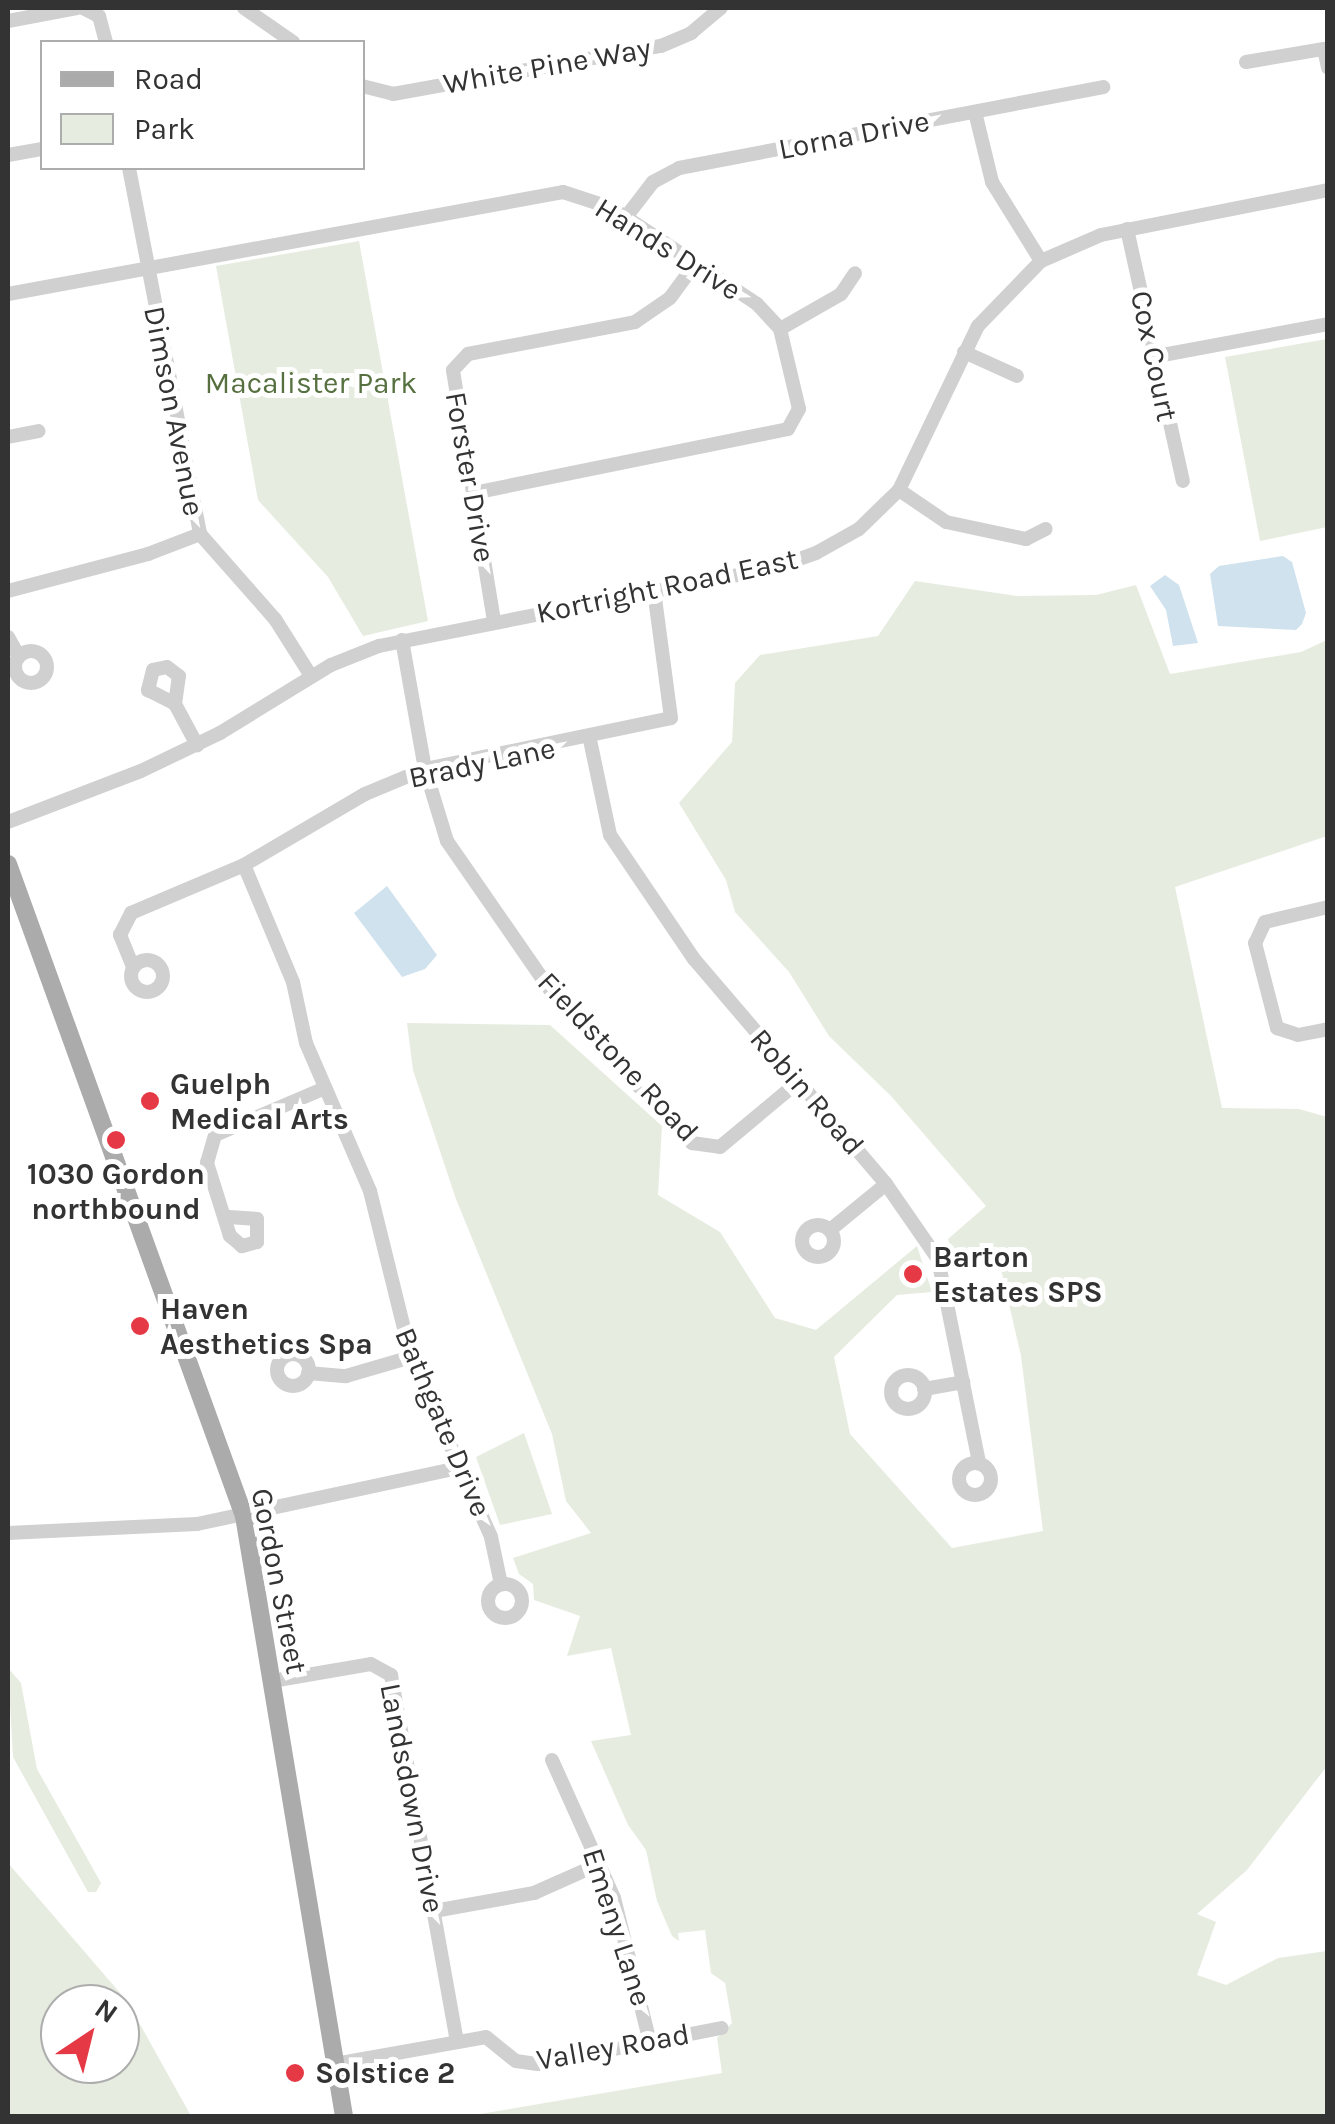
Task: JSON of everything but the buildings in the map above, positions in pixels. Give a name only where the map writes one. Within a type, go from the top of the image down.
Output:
[{"type":"main road","name":"Gordon Street","points":[[8,864],[13,904],[244,1516],[344,2116]]},
{"type":"street","points":[[8,21],[80,8],[99,16],[105,40]]},
{"type":"street","points":[[244,8],[290,40]]},
{"type":"street","name":"White Pine Way","points":[[365,87],[393,94],[661,46],[691,33],[721,8]]},
{"type":"street","points":[[1246,62],[1326,48],[1328,68]]},
{"type":"street","name":"Lorna Drive","points":[[626,217],[654,182],[679,168],[1103,87]]},
{"type":"street","points":[[975,112],[992,182],[1041,261]]},
{"type":"street","points":[[8,156],[40,149]]},
{"type":"street","name":"Dimson Avenue","points":[[129,170],[200,534],[223,568],[275,619],[311,676]]},
{"type":"street","name":"Kortright Road East","points":[[8,822],[196,745],[311,676],[402,640],[654,591],[816,554],[859,528],[899,490],[923,451],[964,352],[992,308],[1041,261],[1127,229],[1328,190]]},
{"type":"street","name":"Hands Drive","points":[[8,294],[545,192],[582,195],[626,217],[780,329]]},
{"type":"street","name":"Cox Court","points":[[1127,229],[1152,356],[1183,482]]},
{"type":"street","name":"Forster Drive","points":[[494,622],[452,382],[459,360],[635,322],[670,298],[695,264]]},
{"type":"street","points":[[474,493],[788,430],[799,409],[780,329],[841,294],[855,273]]},
{"type":"street","points":[[1152,356],[1328,324]]},
{"type":"street","points":[[964,352],[1017,376]]},
{"type":"street","points":[[8,437],[38,431]]},
{"type":"street","points":[[899,490],[946,522],[1026,539],[1046,529]]},
{"type":"street","points":[[8,591],[200,534]]},
{"type":"street","name":"Brady Lane","points":[[133,967],[120,935],[127,917],[244,865],[365,794],[425,770],[590,740],[671,718],[654,591]]},
{"type":"street","points":[[8,637],[17,652]]},
{"type":"street","name":"Fieldstone Road","points":[[402,640],[425,770],[447,841],[556,1000],[692,1143],[720,1147],[798,1082]]},
{"type":"street","points":[[174,704],[196,745]]},
{"type":"street","name":"Robin Road","points":[[590,740],[610,835],[694,959],[886,1184],[938,1260],[979,1464]]},
{"type":"street","name":"Bathgate Drive","points":[[244,865],[287,965],[325,1088],[370,1191],[410,1357],[464,1468],[502,1584]]},
{"type":"street","points":[[1328,908],[1265,922],[1256,943],[1277,1028],[1298,1035],[1328,1029]]},
{"type":"street","points":[[230,1218],[207,1163],[215,1135],[325,1088]]},
{"type":"street","points":[[830,1230],[886,1184]]},
{"type":"street","points":[[308,1373],[346,1376],[410,1357]]},
{"type":"street","points":[[924,1389],[963,1382]]},
{"type":"street","points":[[8,1533],[244,1516],[464,1468]]},
{"type":"street","name":"Landsdown Drive","points":[[272,1682],[371,1664],[386,1668],[457,2042]]},
{"type":"street","name":"Emeny Lane","points":[[552,1760],[620,1914],[650,2042]]},
{"type":"street","points":[[434,1912],[534,1893],[599,1864]]},
{"type":"street","name":"Valley Road","points":[[335,2064],[493,2039],[526,2064],[722,2028]]},
{"type":"green space","name":"Macalister Park","points":[[359,241],[428,621],[363,636],[328,577],[258,500],[216,266]]},
{"type":"green space","points":[[1327,339],[1327,527],[1260,541],[1225,357]]},
{"type":"green space","points":[[915,581],[1017,596],[1096,595],[1136,585],[1170,674],[1301,652],[1327,640],[1327,836],[1175,887],[1222,1108],[1299,1109],[1327,1117],[1327,1766],[1247,1870],[1197,1914],[1216,1922],[1197,1975],[1226,1985],[1278,1958],[1327,1951],[1327,2116],[468,2116],[722,2073],[717,2038],[732,2023],[725,1983],[711,1973],[705,1930],[678,1933],[679,1941],[672,1936],[657,1901],[646,1850],[628,1825],[591,1741],[631,1735],[611,1648],[567,1656],[580,1616],[534,1600],[533,1584],[519,1574],[513,1558],[591,1533],[566,1501],[552,1434],[456,1199],[413,1070],[407,1023],[550,1025],[662,1126],[658,1195],[720,1232],[775,1318],[816,1330],[917,1246],[932,1292],[897,1295],[834,1357],[850,1434],[952,1548],[1043,1531],[1021,1356],[1000,1265],[954,1258],[948,1239],[986,1206],[891,1096],[829,1036],[789,972],[735,912],[726,880],[679,803],[732,742],[735,683],[760,655],[878,636]]},
{"type":"green space","points":[[524,1433],[552,1514],[500,1525],[476,1457]]},
{"type":"green space","points":[[8,1668],[21,1683],[37,1769],[101,1883],[96,1892],[88,1892],[13,1757]]},
{"type":"green space","points":[[8,1863],[112,1984],[40,1984],[40,2084],[140,2084],[140,2024],[191,2116],[8,2116]]},
{"type":"water","points":[[1283,556],[1292,562],[1306,613],[1302,624],[1296,630],[1218,626],[1210,574],[1219,566]]},
{"type":"water","points":[[1165,575],[1179,585],[1198,643],[1173,646],[1166,610],[1150,586]]},
{"type":"water","points":[[387,886],[437,955],[425,969],[402,977],[354,913]]},
{"type":"place","name":"Guelph Medical Arts","points":[[150,1101]]},
{"type":"place","name":"1030 Gordon northbound","points":[[116,1140]]},
{"type":"place","name":"Barton Estates SPS","points":[[913,1274]]},
{"type":"place","name":"Haven Aesthetics Spa","points":[[140,1326]]},
{"type":"place","name":"Solstice 2","points":[[295,2073]]}]
